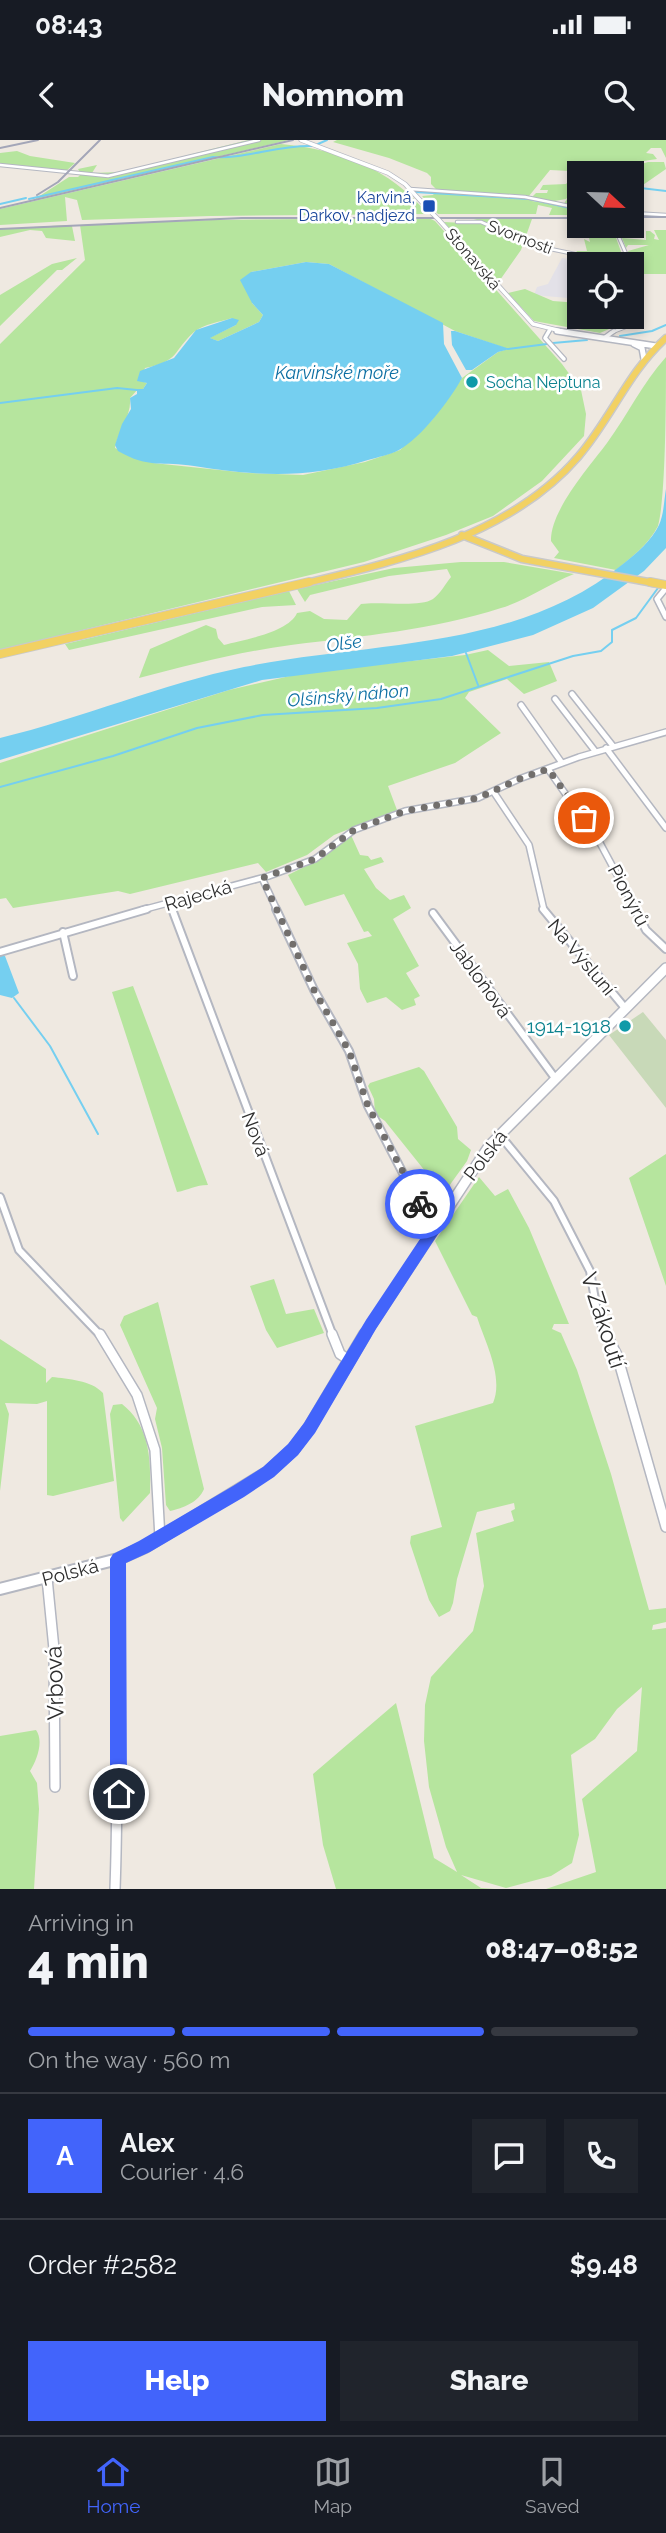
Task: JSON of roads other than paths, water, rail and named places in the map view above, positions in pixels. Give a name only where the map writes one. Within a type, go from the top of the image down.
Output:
[{"type":"main road","points":[[501,552],[481,536],[483,530],[548,485],[576,459],[598,429],[622,386],[666,337]]},
{"type":"main road","points":[[422,551],[462,536],[505,515]]},
{"type":"main road","points":[[462,536],[501,552]]},
{"type":"main road","points":[[0,654],[465,542],[522,559],[666,587]]},
{"type":"street","points":[[0,165],[108,176],[259,140]]},
{"type":"street","name":"Stonavská","points":[[301,140],[371,165],[410,189],[527,320],[550,330],[656,346]]},
{"type":"street","points":[[410,189],[526,197],[567,206]]},
{"type":"street","points":[[644,214],[666,215]]},
{"type":"street","name":"Svornosti","points":[[457,222],[481,222],[536,246],[567,252]]},
{"type":"street","points":[[604,338],[620,329]]},
{"type":"street","points":[[550,330],[548,342],[564,359]]},
{"type":"street","points":[[618,340],[648,343],[666,337]]},
{"type":"street","points":[[618,340],[642,348],[644,359]]},
{"type":"street","points":[[666,587],[657,599],[666,617]]},
{"type":"street","points":[[572,694],[666,828]]},
{"type":"street","points":[[555,699],[595,751]]},
{"type":"street","points":[[521,705],[562,763]]},
{"type":"street","name":"Rajecká","points":[[0,952],[62,932],[262,878],[315,859],[354,830],[380,820],[418,808],[478,798],[595,751],[666,732]]},
{"type":"street","name":"Pionýrů","points":[[548,769],[600,843],[646,930],[666,949]]},
{"type":"street","name":"Na Výsluní","points":[[493,791],[529,845],[544,912],[625,1008]]},
{"type":"street","points":[[262,878],[314,990],[349,1051],[368,1106],[433,1231]]},
{"type":"street","name":"Nová","points":[[170,903],[340,1354],[349,1360]]},
{"type":"street","name":"Jabloňová","points":[[432,913],[555,1077]]},
{"type":"street","points":[[62,932],[74,976]]},
{"type":"street","name":"Polská","points":[[0,1589],[118,1559],[160,1538],[268,1472],[293,1450],[433,1231],[499,1134],[666,968]]},
{"type":"street","name":"V Zákoutí","points":[[499,1134],[554,1201],[590,1271],[598,1317],[617,1355],[666,1527]]},
{"type":"street","points":[[0,1197],[19,1250],[100,1335],[137,1395],[155,1450],[160,1538]]},
{"type":"street","points":[[115,1889],[119,1770],[116,1664],[118,1559]]},
{"type":"street","name":"Vrbová","points":[[47,1578],[54,1649],[55,1787]]},
{"type":"water","name":"Karvinské moře","points":[[306,262],[329,264],[443,323],[444,344],[462,378],[425,428],[408,444],[392,453],[346,466],[303,473],[260,474],[156,463],[129,457],[118,451],[115,445],[122,424],[131,409],[130,398],[137,394],[137,389],[143,389],[147,383],[137,381],[140,371],[174,358],[196,330],[232,318],[239,320],[236,325],[210,338],[218,341],[259,322],[263,315],[252,303],[240,280],[251,272]]},
{"type":"water","points":[[451,331],[510,349],[498,352],[472,370],[466,370],[452,345]]},
{"type":"water","points":[[666,489],[666,548],[644,571],[593,608],[533,635],[452,656],[262,680],[0,760],[0,738],[183,682],[244,667],[441,638],[490,628],[537,613],[581,592],[638,551],[659,525]]},
{"type":"water","points":[[0,956],[5,956],[19,993],[12,998],[0,995]]},
{"type":"waterway","points":[[318,144],[327,140]]},
{"type":"waterway","points":[[29,199],[213,157],[312,146]]},
{"type":"waterway","points":[[644,188],[666,191]]},
{"type":"waterway","points":[[415,192],[529,199],[567,207]]},
{"type":"waterway","points":[[0,204],[26,198]]},
{"type":"waterway","points":[[620,336],[652,331],[666,325]]},
{"type":"waterway","points":[[553,343],[587,340]]},
{"type":"waterway","points":[[508,349],[547,344]]},
{"type":"waterway","points":[[0,403],[117,388],[137,390]]},
{"type":"waterway","name":"Olšinský náhon","points":[[0,787],[113,756],[197,728],[263,715],[377,708],[441,699],[573,656],[601,651],[612,642],[612,630],[636,618],[658,588]]},
{"type":"waterway","points":[[466,653],[478,685]]},
{"type":"waterway","points":[[14,998],[50,1046],[98,1134]]},
{"type":"railway","points":[[0,148],[38,140]]},
{"type":"railway","points":[[37,195],[58,182],[100,140]]},
{"type":"railway","points":[[0,208],[293,140]]},
{"type":"railway","points":[[644,217],[666,217]]},
{"type":"railway","points":[[0,229],[242,218],[567,218]]},
{"type":"place","name":"Karviná, Darkov, nadjezd","points":[[429,206]]},
{"type":"place","name":"Socha Neptuna","points":[[472,382]]},
{"type":"place","name":"1914-1918","points":[[625,1026]]},
{"type":"water label","name":"Olše","points":[[344,643]]}]
